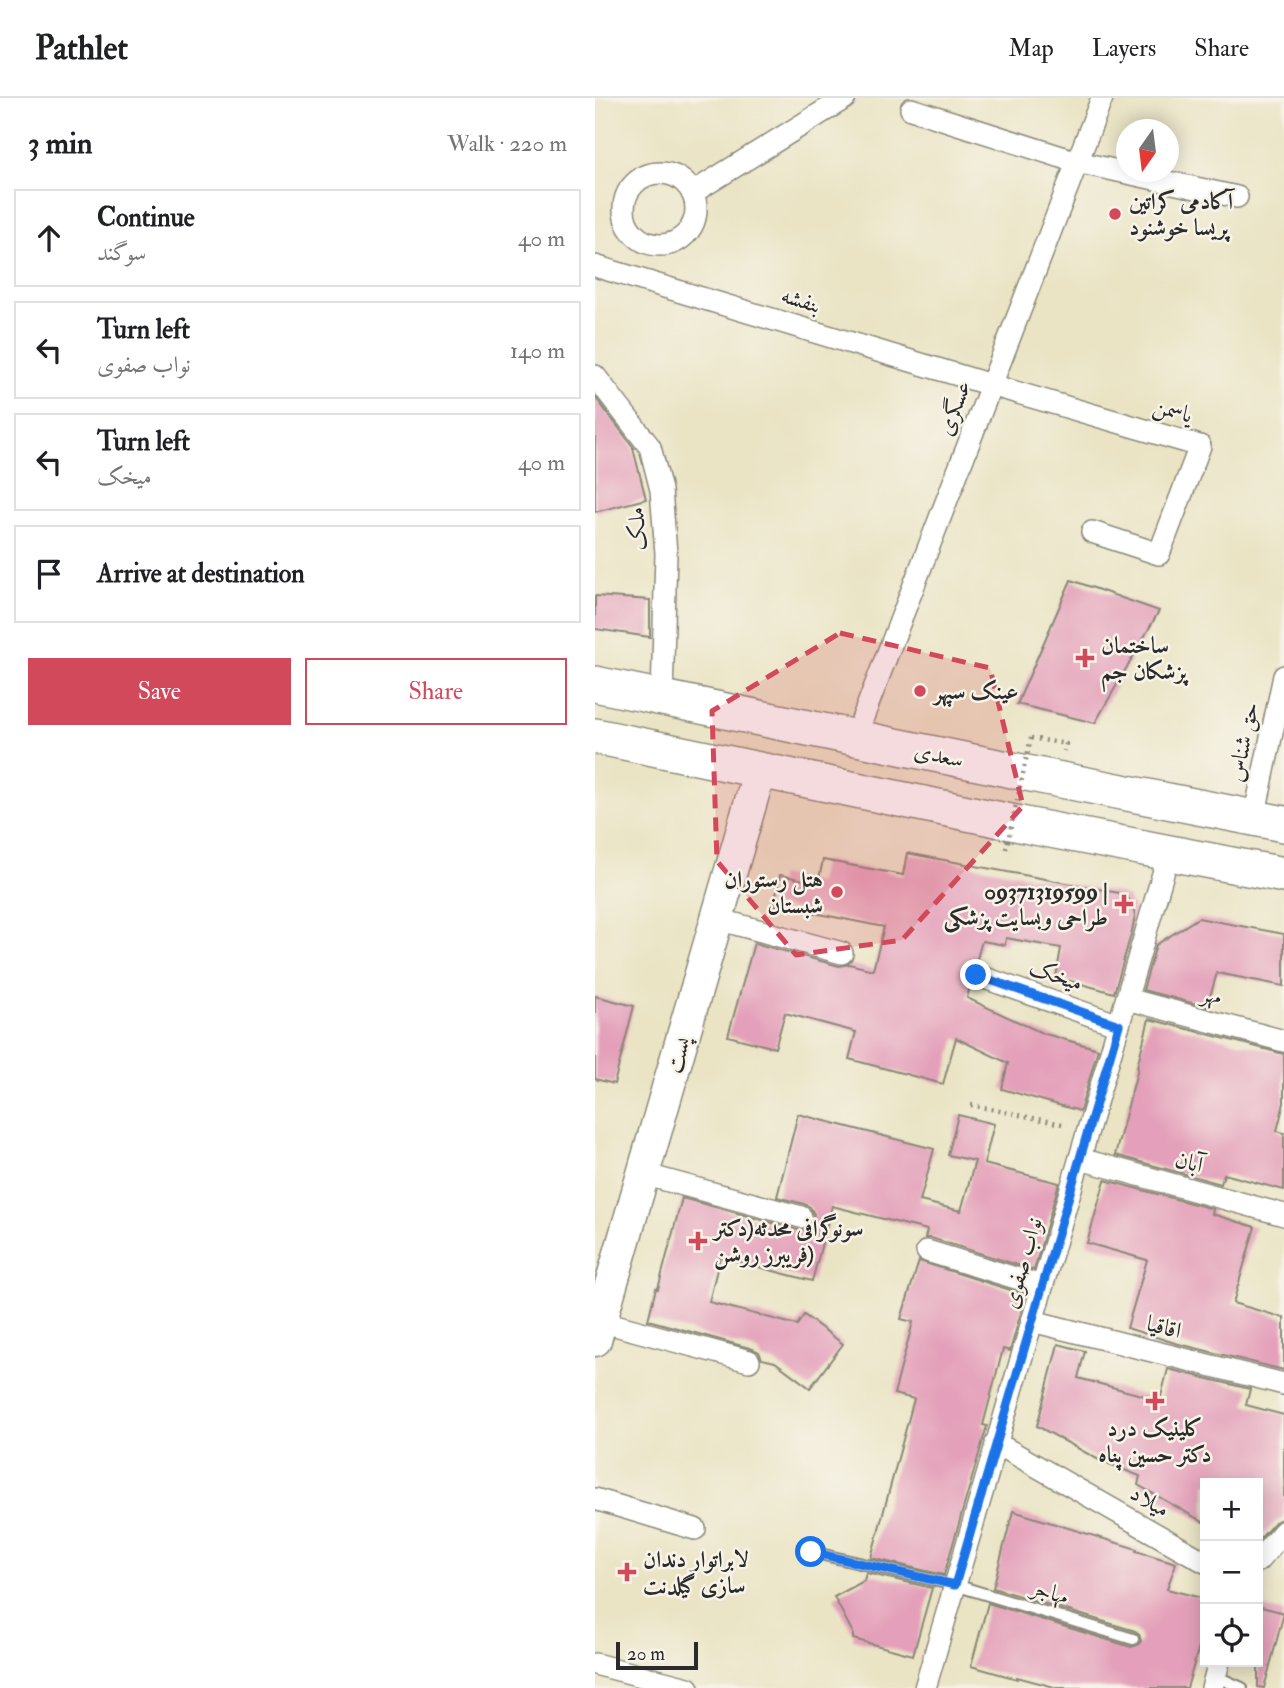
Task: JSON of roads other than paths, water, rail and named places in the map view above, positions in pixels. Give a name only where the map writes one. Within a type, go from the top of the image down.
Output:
[{"type":"main road","name":"سعدی","points":[[595,684],[1269,821]]},
{"type":"main road","points":[[595,736],[1284,875]]},
{"type":"street","points":[[692,193],[845,98]]},
{"type":"street","name":"عسگری","points":[[855,738],[1102,98]]},
{"type":"street","points":[[911,109],[1077,162],[1237,197]]},
{"type":"street","points":[[652,174],[668,174],[682,181],[692,193],[696,206],[694,220],[687,233],[676,242],[661,246],[647,244],[634,236],[625,222],[623,207],[627,192],[638,180],[652,174]]},
{"type":"street","points":[[619,272],[647,244]]},
{"type":"street","name":"بنفشه","points":[[595,266],[991,385]]},
{"type":"street","name":"ملک","points":[[595,376],[650,447],[660,490],[666,553],[662,698]]},
{"type":"street","name":"یاسمن","points":[[991,385],[1201,446],[1159,554],[1092,532]]},
{"type":"street","name":"حق شناس","points":[[1269,821],[1284,676]]},
{"type":"street","name":"پست","points":[[598,1331],[760,770]]},
{"type":"street","name":"نواب صفوی","points":[[925,1688],[1169,853]]},
{"type":"street","points":[[717,919],[842,953]]},
{"type":"street","name":"میخک","points":[[976,975],[1119,1025]]},
{"type":"street","name":"مهر","points":[[1126,999],[1284,1041]]},
{"type":"street","name":"آبان","points":[[1080,1159],[1284,1215]]},
{"type":"street","points":[[643,1174],[801,1217]]},
{"type":"street","points":[[927,1251],[1042,1286]]},
{"type":"street","name":"اقاقیا","points":[[1032,1321],[1284,1384]]},
{"type":"street","points":[[598,1331],[749,1362]]},
{"type":"street","name":"میلاد","points":[[996,1443],[1200,1559]]},
{"type":"street","points":[[595,1499],[695,1529]]},
{"type":"street","points":[[1263,1555],[1284,1531]]},
{"type":"street","points":[[595,1664],[688,1688]]},
{"type":"lane","name":"مهاجر","points":[[811,1552],[955,1585],[1133,1639]]},
{"type":"lane","points":[[1215,1675],[1242,1688]]},
{"type":"place","name":"آکادمی کراتین پریسا خوشنود","points":[[1115,214]]},
{"type":"place","name":"ساختمان پزشکان جم","points":[[1085,658]]},
{"type":"place","name":"عینک سپهر","points":[[920,691]]},
{"type":"place","name":"هتل رستوران شبستان","points":[[837,892]]},
{"type":"place","name":"09371319599 | طراحی وبسایت پزشکی","points":[[1124,904]]},
{"type":"place","name":"سونوگرافی محدثه(دکتر فریبرز روشن)","points":[[698,1241]]},
{"type":"place","name":"کلینیک درد دکتر حسین پناه","points":[[1155,1401]]},
{"type":"place","name":"لابراتوار دندان سازی گیلدنت","points":[[627,1572]]}]
